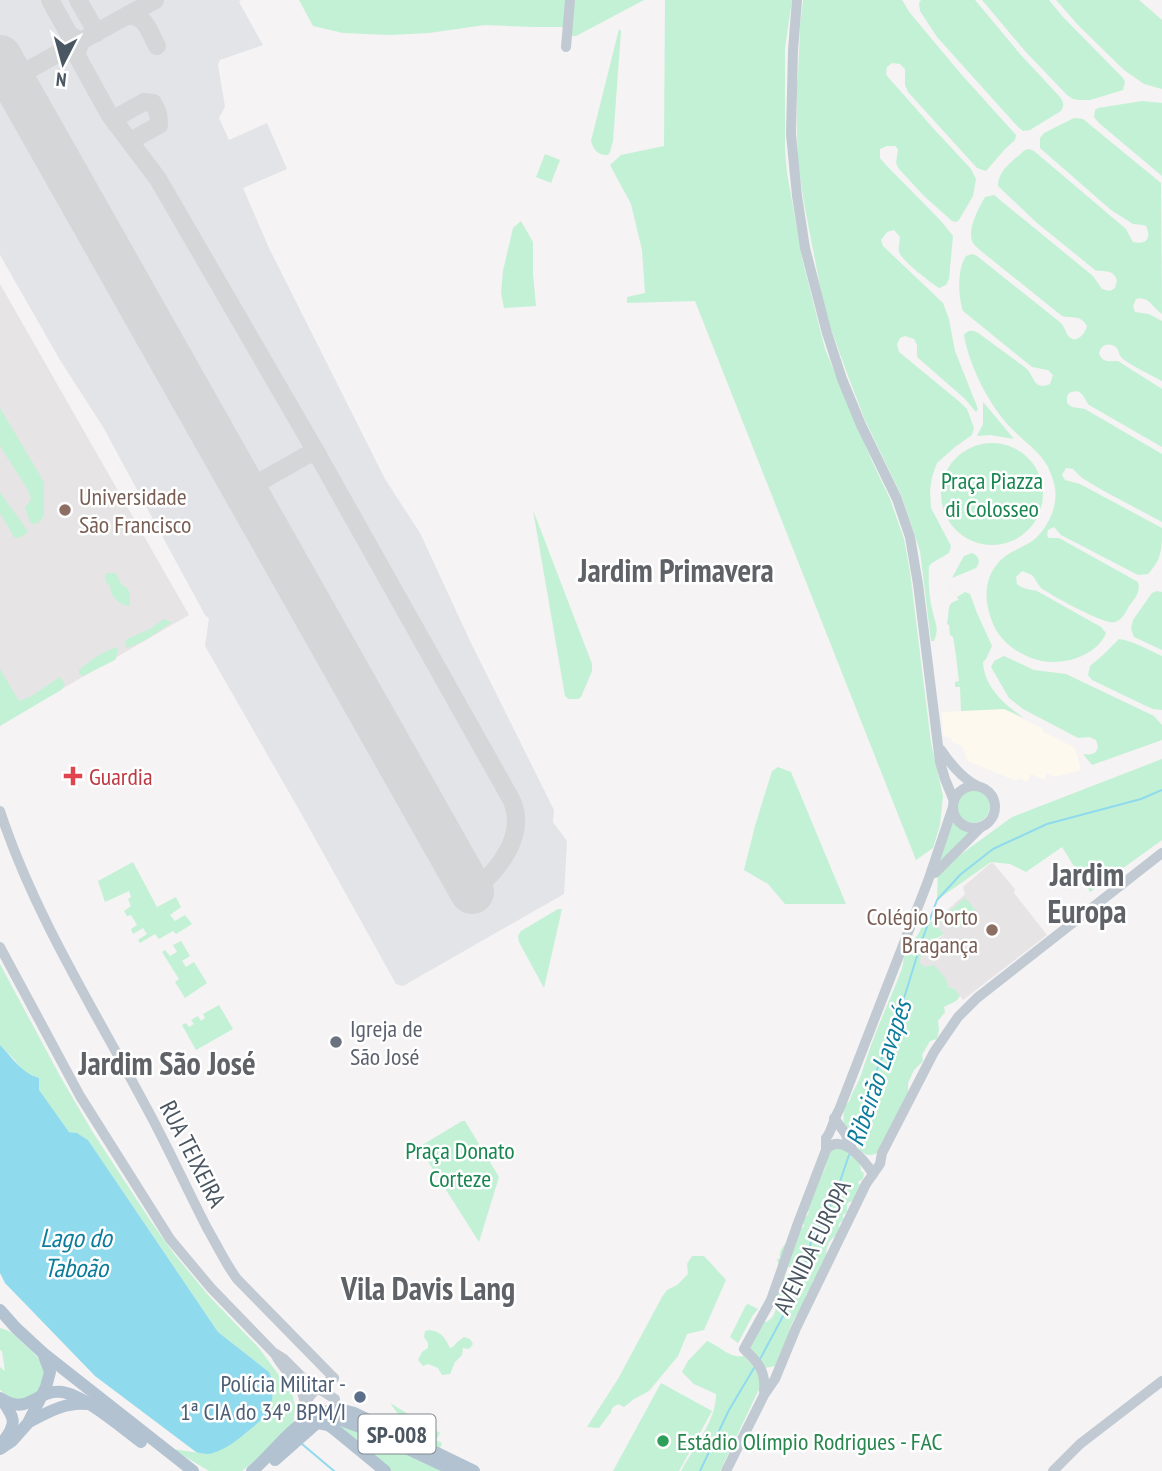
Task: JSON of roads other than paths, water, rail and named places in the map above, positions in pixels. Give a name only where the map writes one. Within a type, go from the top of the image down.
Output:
[{"type":"main road","points":[[0,1310],[43,1353],[193,1471]]},
{"type":"main road","points":[[0,1323],[16,1328]]},
{"type":"main road","points":[[0,1448],[12,1441],[28,1423],[49,1380],[50,1371],[43,1353]]},
{"type":"main road","points":[[1,1399],[21,1405],[30,1403],[41,1395],[63,1392],[88,1404],[181,1471]]},
{"type":"main road","points":[[0,1448],[14,1422],[1,1399]]},
{"type":"main road","points":[[28,1423],[57,1408],[88,1404]]},
{"type":"main road","name":"SP-008","points":[[252,1471],[301,1424],[331,1410],[349,1411],[474,1471]]},
{"type":"main road","points":[[263,1471],[318,1418],[385,1471]]},
{"type":"main road","name":"SP-008","points":[[318,1418],[351,1423],[455,1471]]},
{"type":"street","points":[[566,47],[570,0]]},
{"type":"street","points":[[797,0],[791,134],[796,196],[805,248],[842,379],[897,499],[910,537],[940,762],[945,779],[958,820],[969,827],[982,826]]},
{"type":"street","points":[[928,881],[941,865],[991,818],[995,807],[992,796],[984,788],[962,776],[939,747]]},
{"type":"street","points":[[764,1395],[763,1371],[759,1363],[744,1349],[771,1300],[826,1150],[826,1138],[928,881],[958,794],[963,789],[979,786]]},
{"type":"street","name":"RUA TEIXEIRA","points":[[0,811],[12,848],[39,908],[228,1266],[237,1279],[334,1378]]},
{"type":"street","name":"AVENIDA EUROPA","points":[[726,1471],[764,1395],[775,1379],[782,1359],[866,1184],[880,1164],[882,1153],[934,1052],[958,1017],[970,1003],[1162,853]]},
{"type":"street","points":[[0,947],[80,1096],[170,1239],[205,1282],[273,1352],[305,1380],[349,1411]]},
{"type":"street","points":[[835,1119],[845,1133],[850,1147],[863,1159],[873,1174]]},
{"type":"street","points":[[826,1150],[834,1144],[850,1147]]},
{"type":"street","points":[[863,1159],[872,1159],[882,1153]]},
{"type":"street","points":[[863,1159],[866,1184]]},
{"type":"street","points":[[273,1352],[279,1363],[301,1387],[305,1404],[301,1424]]},
{"type":"street","points":[[759,1363],[773,1364],[782,1359]]},
{"type":"street","points":[[305,1404],[317,1388],[334,1378],[335,1399]]},
{"type":"street","points":[[1054,1471],[1080,1444],[1162,1381]]},
{"type":"water","name":"Lago do Taboão","points":[[0,1045],[22,1069],[39,1078],[39,1090],[69,1132],[77,1133],[88,1140],[218,1332],[269,1372],[274,1384],[271,1407],[266,1403],[260,1409],[267,1415],[223,1449],[207,1454],[196,1452],[95,1376],[5,1283],[0,1273]]},
{"type":"waterway","name":"Ribeirão Lavapés","points":[[852,1139],[897,1021],[937,900],[961,874],[993,849],[1047,824],[1141,799],[1162,790]]},
{"type":"waterway","name":"Ribeirão Lavapés","points":[[759,1361],[798,1288],[812,1239],[834,1199],[849,1155]]},
{"type":"waterway","name":"Ribeirão Lavapés","points":[[700,1471],[729,1410],[754,1368]]},
{"type":"waterway","name":"Ribeirão Lavapés","points":[[302,1444],[334,1471]]},
{"type":"place","name":"Universidade São Francisco","points":[[65,510]]},
{"type":"place","name":"Guardia","points":[[73,776]]},
{"type":"place","name":"Colégio Porto Bragança","points":[[992,930]]},
{"type":"place","name":"Igreja de São José","points":[[336,1042]]},
{"type":"place","name":"Polícia Militar - 1ª CIA do 34º BPM/I","points":[[360,1397]]},
{"type":"place","name":"Estádio Olímpio Rodrigues - FAC","points":[[663,1441]]},
{"type":"district","name":"Jardim Primavera","points":[[676,570]]},
{"type":"district","name":"Jardim Europa","points":[[1087,892]]},
{"type":"district","name":"Jardim São José","points":[[167,1063]]},
{"type":"district","name":"Vila Davis Lang","points":[[428,1288]]},
{"type":"park label","name":"Praça Piazza di Colosseo","points":[[992,494]]},
{"type":"park label","name":"Praça Donato Corteze","points":[[460,1164]]}]
